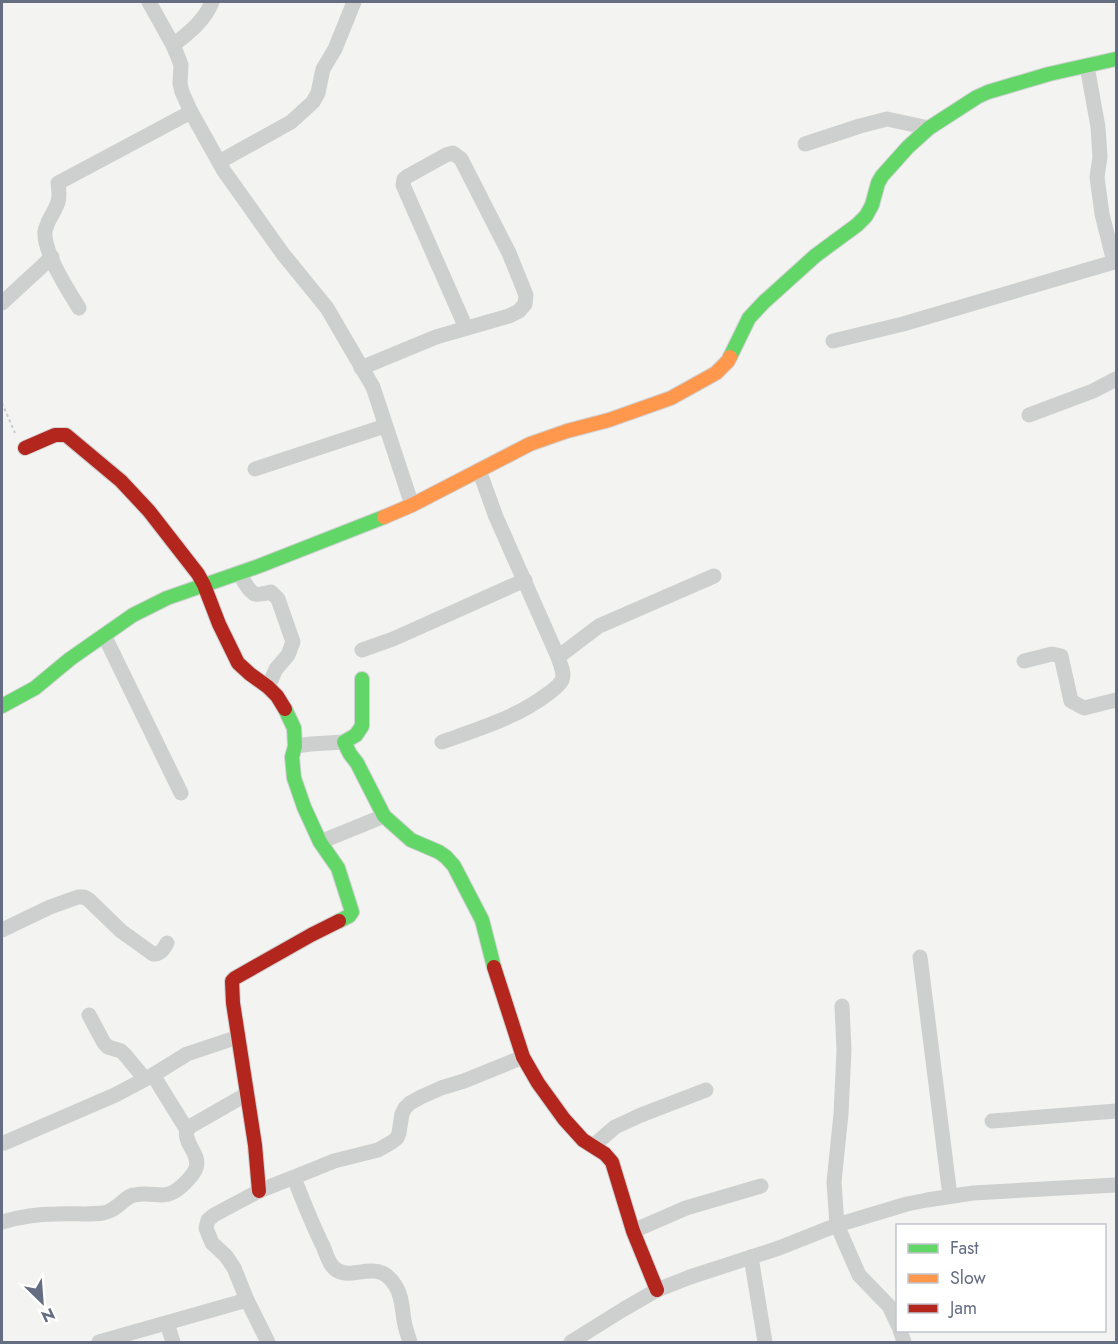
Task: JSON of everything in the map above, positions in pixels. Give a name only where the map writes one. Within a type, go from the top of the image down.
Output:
[{"type":"street","points":[[149,2],[173,45],[181,65],[182,92],[219,162],[276,244],[327,308],[373,387],[412,505]]},
{"type":"street","points":[[173,45],[196,26],[212,2]]},
{"type":"street","points":[[219,162],[291,122],[313,102],[318,93],[324,69],[340,38],[354,2]]},
{"type":"street","points":[[2,706],[34,688],[133,615],[166,598],[366,525],[412,505],[539,440],[609,420],[671,398],[716,373],[728,362],[749,318],[815,256],[866,216],[872,206],[882,176],[929,128],[988,92],[1049,74],[1116,59]]},
{"type":"street","points":[[832,341],[903,324],[1115,262],[1102,214],[1097,177],[1100,157],[1098,127],[1088,66]]},
{"type":"street","points":[[79,308],[59,275],[48,250],[45,230],[59,204],[58,183],[191,112]]},
{"type":"street","points":[[806,144],[887,119],[929,128]]},
{"type":"street","points":[[361,368],[436,337],[509,316],[523,308],[526,299],[509,253],[461,159],[453,153],[408,176],[404,179],[403,185],[466,328]]},
{"type":"street","points":[[2,303],[52,258]]},
{"type":"street","points":[[1029,415],[1093,391],[1116,379]]},
{"type":"street","points":[[255,469],[386,426]]},
{"type":"street","points":[[25,448],[32,447],[55,434],[66,435],[121,481],[198,574],[238,663],[277,696],[294,728],[295,746],[292,757],[294,778],[320,842],[338,868],[352,912],[349,916],[311,935],[232,981],[233,1003],[255,1145],[259,1191]]},
{"type":"street","points":[[442,742],[525,709],[557,686],[564,674],[496,517],[479,470]]},
{"type":"street","points":[[239,573],[255,593],[271,592],[278,598],[293,642],[288,655],[276,669],[268,687]]},
{"type":"street","points":[[558,657],[599,626],[714,576]]},
{"type":"street","points":[[362,650],[393,639],[525,580]]},
{"type":"street","points":[[104,635],[181,793]]},
{"type":"street","points":[[1024,661],[1053,654],[1061,656],[1071,700],[1084,708],[1116,700]]},
{"type":"street","points":[[295,746],[344,742],[356,735],[362,726],[362,679]]},
{"type":"street","points":[[344,742],[384,816],[411,840],[439,852],[454,866],[482,920],[498,983],[523,1058],[564,1119],[582,1140],[605,1154],[612,1162],[633,1231],[657,1290]]},
{"type":"street","points":[[320,842],[384,816]]},
{"type":"street","points":[[2,930],[51,907],[84,897],[121,931],[153,954],[162,951],[167,944]]},
{"type":"street","points":[[920,957],[950,1197]]},
{"type":"street","points":[[842,1006],[844,1050],[841,1114],[834,1182],[837,1225],[859,1275],[889,1306],[896,1323]]},
{"type":"street","points":[[88,1015],[104,1043],[108,1047],[121,1051],[149,1077],[187,1130]]},
{"type":"street","points":[[4,1143],[115,1095],[187,1053],[238,1037]]},
{"type":"street","points":[[268,1342],[234,1268],[226,1256],[212,1243],[206,1228],[208,1220],[259,1191],[334,1161],[378,1150],[397,1138],[402,1114],[410,1103],[421,1096],[523,1058]]},
{"type":"street","points":[[593,1146],[615,1127],[641,1114],[706,1090]]},
{"type":"street","points":[[2,1222],[31,1216],[103,1213],[136,1194],[165,1196],[172,1194],[194,1174],[197,1167],[197,1159],[186,1137],[190,1126],[247,1094]]},
{"type":"street","points":[[992,1121],[1116,1111]]},
{"type":"street","points":[[294,1178],[315,1230],[333,1266],[348,1274],[372,1270],[381,1272],[395,1284],[401,1300],[410,1342]]},
{"type":"street","points":[[571,1342],[657,1290],[779,1248],[837,1225],[907,1204],[984,1193],[1116,1185]]},
{"type":"street","points":[[633,1231],[686,1208],[761,1186]]},
{"type":"street","points":[[751,1257],[765,1342]]},
{"type":"street","points":[[99,1342],[247,1300]]},
{"type":"street","points":[[167,1323],[173,1342]]},
{"type":"path","points":[[2,404],[21,446],[25,448]]},
{"type":"traffic: fast","points":[[730,357],[749,318],[815,256],[866,216],[882,176],[929,128],[988,92],[1049,74],[1116,59]]},
{"type":"traffic: fast","points":[[2,706],[35,688],[70,659],[133,615],[167,598],[259,566],[384,517]]},
{"type":"traffic: fast","points":[[362,679],[362,726],[356,735],[344,742],[384,816],[411,840],[439,852],[454,866],[482,920],[494,967]]},
{"type":"traffic: fast","points":[[285,709],[294,728],[295,746],[292,757],[294,778],[320,842],[338,868],[352,912],[339,921]]},
{"type":"traffic: slow","points":[[384,517],[530,444],[671,398],[716,373],[730,357]]},
{"type":"traffic: jam","points":[[25,448],[55,435],[66,435],[121,481],[149,511],[198,574],[238,663],[268,687],[285,709]]},
{"type":"traffic: jam","points":[[259,1191],[255,1145],[233,1003],[232,981],[339,921]]},
{"type":"traffic: jam","points":[[494,967],[523,1057],[538,1083],[564,1119],[583,1140],[605,1154],[612,1162],[633,1231],[657,1290]]}]
